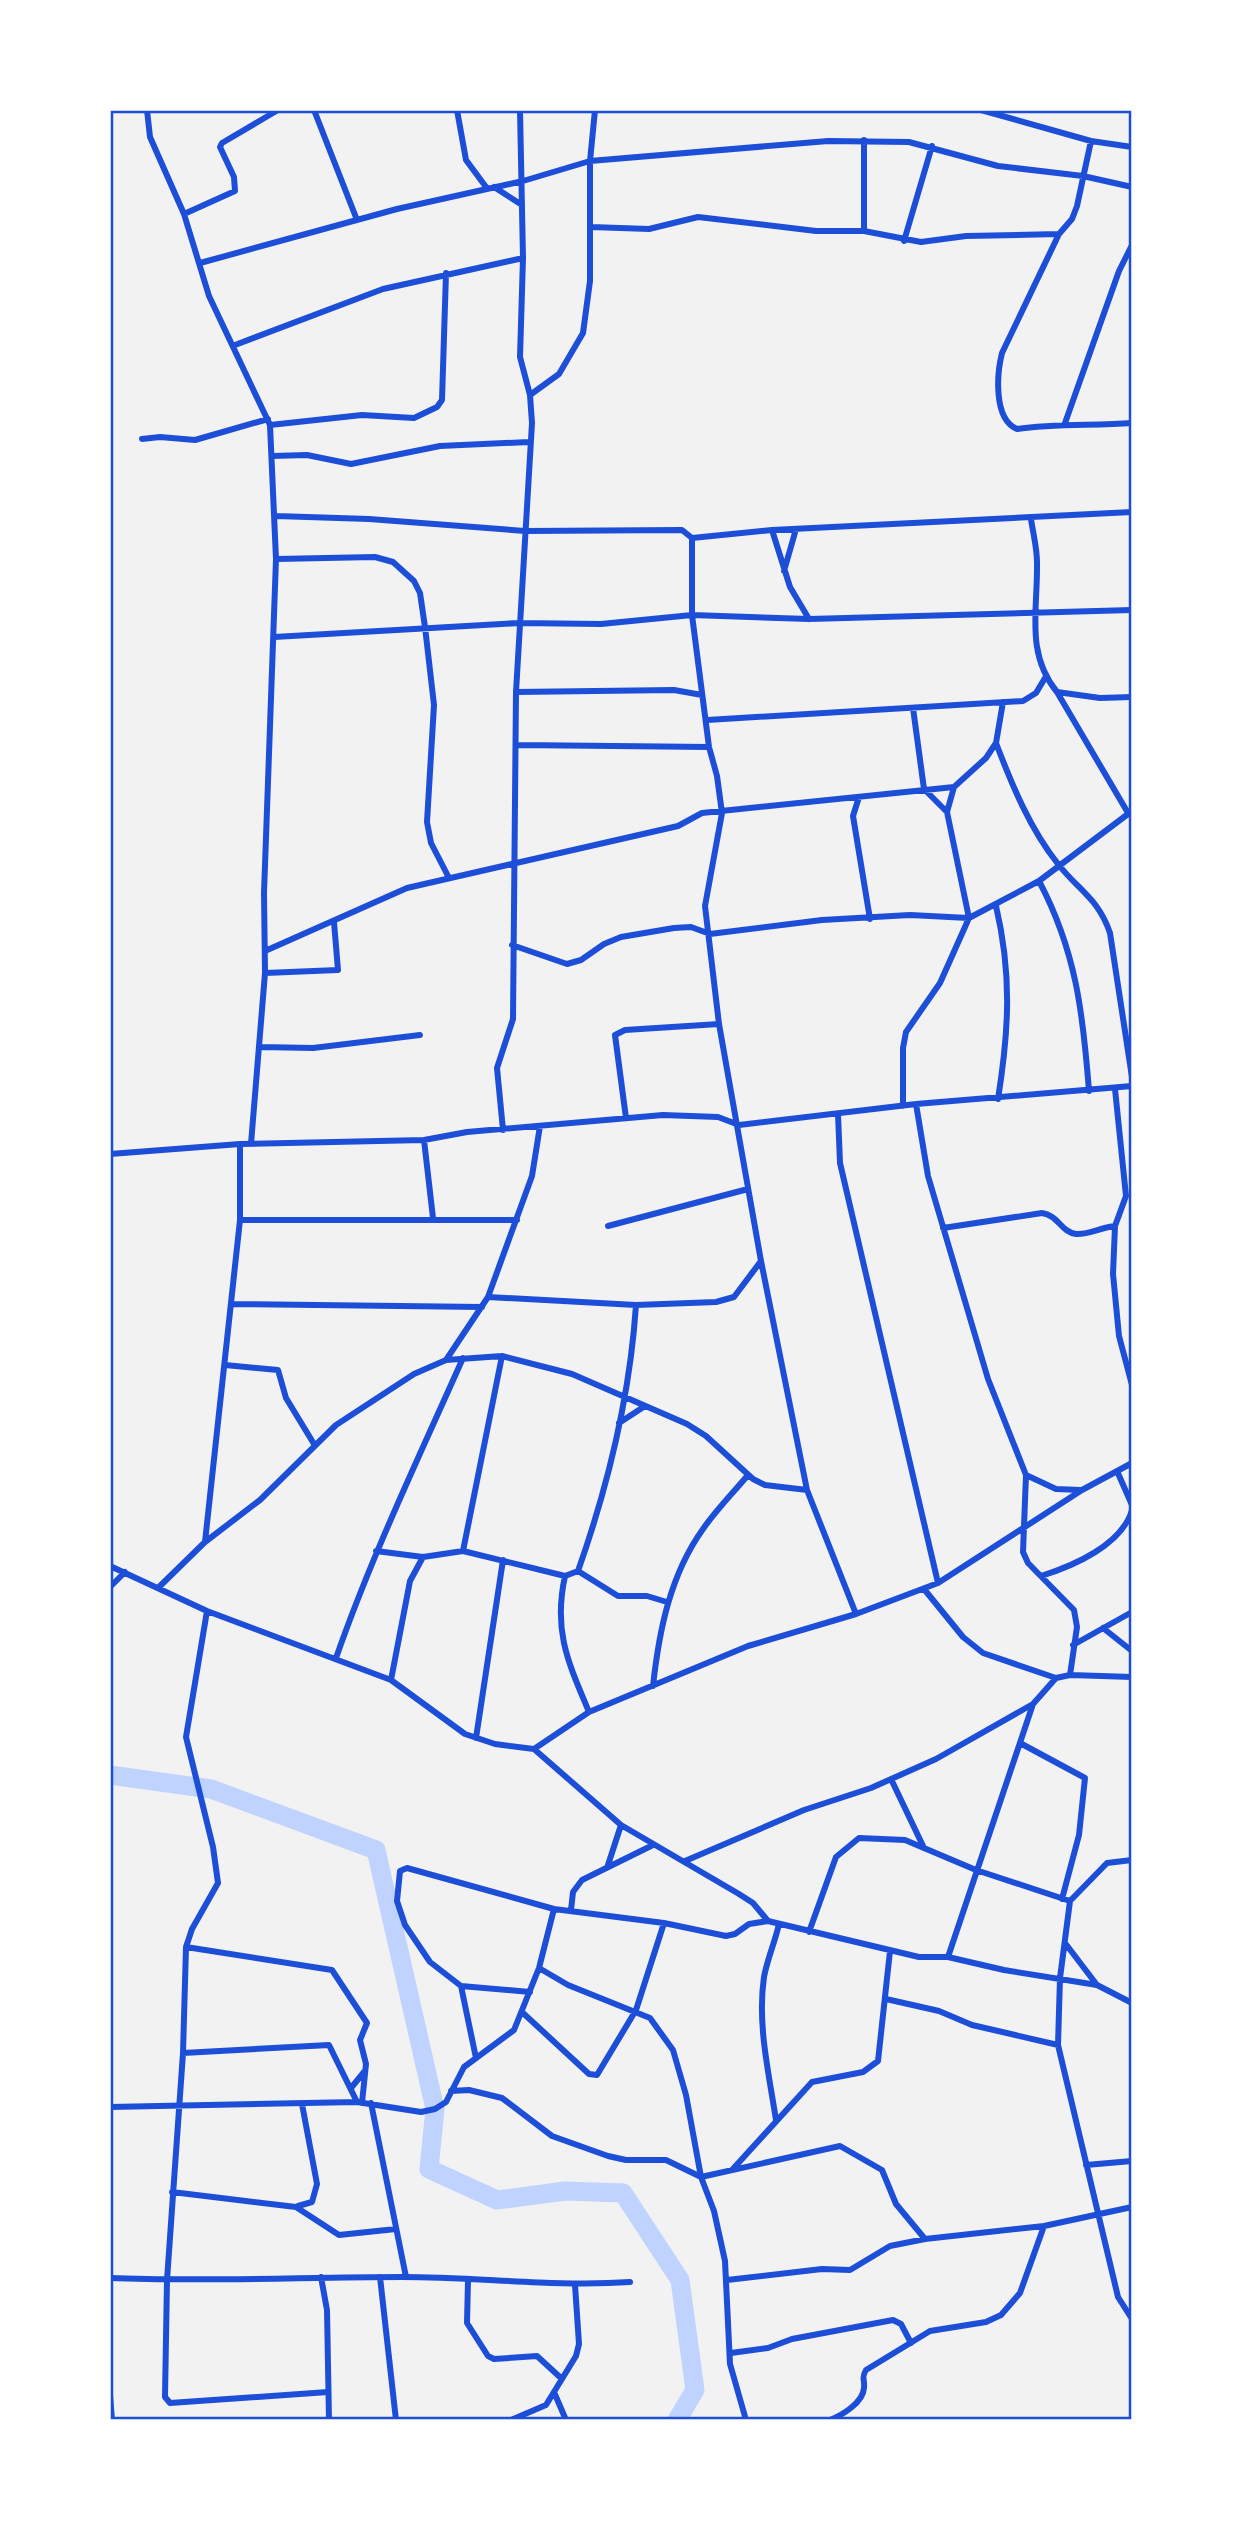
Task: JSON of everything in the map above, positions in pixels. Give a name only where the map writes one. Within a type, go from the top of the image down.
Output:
[{"type":"street","points":[[147,110],[150,137],[184,214],[209,296],[235,345],[269,422],[276,516],[276,559],[265,973],[251,1144]]},
{"type":"street","points":[[184,214],[235,191],[234,177],[220,147],[222,143],[278,110]]},
{"type":"street","points":[[314,110],[357,220]]},
{"type":"street","points":[[457,110],[466,160],[486,187]]},
{"type":"street","points":[[503,1130],[497,1068],[513,1018],[516,692],[532,423],[530,395],[520,357],[523,181],[520,110]]},
{"type":"street","points":[[530,395],[559,374],[583,333],[590,281],[590,161],[595,110]]},
{"type":"street","points":[[981,110],[1091,141],[1132,147]]},
{"type":"street","points":[[200,263],[486,187],[523,181],[590,161],[864,139],[932,146],[998,166],[1083,176],[1132,187]]},
{"type":"street","points":[[864,139],[864,231]]},
{"type":"street","points":[[1091,141],[1072,219],[1059,234],[1018,316],[999,366],[1000,402],[1010,426],[1017,429],[1065,423],[1096,426],[1132,423]]},
{"type":"street","points":[[904,241],[932,146]]},
{"type":"street","points":[[495,187],[522,205]]},
{"type":"street","points":[[591,227],[649,229],[698,217],[816,231],[864,231],[904,241],[1059,234]]},
{"type":"street","points":[[1065,423],[1119,271],[1132,244]]},
{"type":"street","points":[[235,345],[359,298],[446,273],[523,258]]},
{"type":"street","points":[[142,439],[160,437],[188,441],[269,422],[362,415],[414,418],[437,407],[442,400],[446,273]]},
{"type":"street","points":[[272,456],[307,455],[351,464],[440,446],[529,442]]},
{"type":"street","points":[[276,516],[394,520],[525,531],[682,530],[692,538],[772,530],[1132,512]]},
{"type":"street","points":[[512,945],[567,964],[581,960],[604,944],[621,937],[674,928],[691,928],[710,934],[803,921],[910,915],[970,918],[1039,881],[1130,812],[1057,692],[1045,678],[1037,651],[1034,614],[1037,563],[1031,519]]},
{"type":"street","points":[[784,570],[796,529]]},
{"type":"street","points":[[772,530],[784,570],[809,619]]},
{"type":"street","points":[[692,538],[692,615],[709,747],[717,776],[722,813],[706,890],[719,1024],[761,1261],[807,1490],[856,1614]]},
{"type":"street","points":[[276,559],[375,557],[393,562],[414,581],[420,593],[433,705],[427,822],[431,843],[448,876]]},
{"type":"street","points":[[274,637],[425,627],[601,624],[692,615],[809,619],[1132,610]]},
{"type":"street","points":[[707,720],[1003,702],[1030,698],[1045,678]]},
{"type":"street","points":[[516,692],[674,691],[702,695]]},
{"type":"street","points":[[1057,692],[1100,698],[1132,697]]},
{"type":"street","points":[[903,1106],[903,1048],[906,1032],[940,983],[970,918],[947,812],[954,787],[986,758],[996,743],[1003,702]]},
{"type":"street","points":[[913,708],[924,789],[947,812]]},
{"type":"street","points":[[996,743],[1017,796],[1058,865],[1081,886],[1104,916],[1112,944],[1132,1077]]},
{"type":"street","points":[[517,745],[709,747]]},
{"type":"street","points":[[265,951],[407,888],[448,876],[513,866],[616,838],[678,826],[702,813],[954,787]]},
{"type":"street","points":[[859,797],[853,816],[870,919]]},
{"type":"street","points":[[1039,881],[1059,919],[1068,947],[1084,1025],[1088,1091]]},
{"type":"street","points":[[996,906],[1008,961],[1009,987],[998,1098]]},
{"type":"street","points":[[265,973],[338,970],[334,922]]},
{"type":"street","points":[[626,1118],[615,1035],[625,1030],[719,1024]]},
{"type":"street","points":[[260,1047],[313,1048],[420,1035]]},
{"type":"street","points":[[110,1154],[240,1144],[424,1140],[467,1132],[626,1118],[718,1117],[739,1125],[916,1104],[1132,1086]]},
{"type":"street","points":[[1115,1089],[1126,1196],[1115,1226],[1115,1306],[1125,1364],[1132,1384]]},
{"type":"street","points":[[916,1104],[928,1175],[943,1228],[988,1379],[1026,1475],[1023,1552],[1073,1610],[1077,1627],[1070,1675]]},
{"type":"street","points":[[838,1114],[840,1163],[938,1583]]},
{"type":"street","points":[[446,1360],[488,1297],[532,1177],[540,1126]]},
{"type":"street","points":[[424,1140],[433,1218]]},
{"type":"street","points":[[205,1542],[240,1220],[240,1144]]},
{"type":"street","points":[[608,1226],[748,1189]]},
{"type":"street","points":[[943,1228],[1042,1213],[1056,1218],[1065,1229],[1076,1234],[1115,1226]]},
{"type":"street","points":[[240,1220],[517,1220]]},
{"type":"street","points":[[488,1297],[636,1305],[727,1300],[742,1289],[761,1261]]},
{"type":"street","points":[[232,1304],[482,1307]]},
{"type":"street","points":[[578,1571],[619,1423],[633,1348],[636,1305]]},
{"type":"street","points":[[159,1587],[205,1542],[260,1500],[314,1444],[383,1393],[414,1374],[446,1360],[463,1357],[502,1356],[572,1374],[706,1436],[748,1475],[765,1485],[807,1490]]},
{"type":"street","points":[[463,1551],[502,1356]]},
{"type":"street","points":[[336,1658],[376,1550],[407,1487],[463,1357]]},
{"type":"street","points":[[225,1365],[278,1370],[286,1398],[314,1444]]},
{"type":"street","points":[[619,1423],[645,1406]]},
{"type":"street","points":[[534,1749],[589,1712],[748,1646],[856,1614],[938,1583],[1082,1490],[1132,1463]]},
{"type":"street","points":[[1121,1469],[1132,1470]]},
{"type":"street","points":[[1041,1576],[1076,1562],[1115,1537],[1132,1507],[1121,1469]]},
{"type":"street","points":[[653,1686],[667,1602],[703,1529],[748,1475]]},
{"type":"street","points":[[1026,1475],[1056,1489],[1082,1490]]},
{"type":"street","points":[[376,1550],[424,1557],[463,1551],[565,1576],[578,1571]]},
{"type":"street","points":[[391,1680],[410,1581],[424,1557]]},
{"type":"street","points":[[476,1738],[503,1560]]},
{"type":"street","points":[[110,1566],[207,1611],[391,1680],[448,1723],[476,1738],[534,1749],[621,1825],[753,1903],[768,1921]]},
{"type":"street","points":[[578,1571],[618,1596],[647,1596],[667,1602]]},
{"type":"street","points":[[110,1587],[125,1572]]},
{"type":"street","points":[[565,1576],[559,1613],[561,1644],[589,1712]]},
{"type":"street","points":[[924,1589],[963,1636],[983,1653],[1056,1678],[1070,1675],[1132,1677]]},
{"type":"street","points":[[207,1611],[186,1737],[213,1847],[218,1883],[186,1947],[183,2053],[167,2280],[166,2401],[328,2392]]},
{"type":"street","points":[[1073,1646],[1132,1612]]},
{"type":"street","points":[[1103,1628],[1132,1651]]},
{"type":"street","points":[[685,1861],[804,1810],[891,1779],[936,1759],[1033,1704],[1056,1678]]},
{"type":"street","points":[[948,1957],[1033,1704]]},
{"type":"street","points":[[1020,1743],[1085,1777],[1079,1835],[1066,1900],[1058,2045],[1118,2297],[1132,2319]]},
{"type":"street","points":[[891,1779],[924,1848]]},
{"type":"street","points":[[608,1865],[621,1825]]},
{"type":"street","points":[[810,1932],[833,1864],[850,1843],[859,1838],[905,1840],[976,1870],[1066,1900]]},
{"type":"street","points":[[571,1910],[575,1886],[608,1865],[653,1846]]},
{"type":"street","points":[[1066,1900],[1107,1863],[1132,1860]]},
{"type":"street","points":[[530,1992],[461,1986],[430,1962],[404,1925],[397,1901],[400,1871],[407,1868],[554,1909],[664,1923],[726,1936],[736,1934],[749,1924],[768,1921],[919,1957],[948,1957],[1004,1970],[1097,1985],[1132,2003]]},
{"type":"street","points":[[110,2107],[360,2102],[421,2112],[436,2109],[446,2102],[464,2067],[507,2038],[523,2013],[539,1968],[554,1909]]},
{"type":"street","points":[[523,2013],[593,2076],[601,2071],[636,2010],[664,1923]]},
{"type":"street","points":[[776,2120],[764,2045],[763,1995],[764,1977],[779,1924]]},
{"type":"street","points":[[1065,1943],[1097,1985]]},
{"type":"street","points":[[186,1947],[247,1954],[332,1970],[367,2023],[360,2040],[365,2071],[360,2102]]},
{"type":"street","points":[[731,2172],[812,2082],[863,2072],[878,2061],[890,1951]]},
{"type":"street","points":[[539,1968],[582,1992],[636,2010],[650,2018],[673,2050],[686,2095],[701,2177],[714,2211],[727,2280],[733,2377],[746,2420]]},
{"type":"street","points":[[461,1986],[476,2058]]},
{"type":"street","points":[[886,1999],[939,2011],[972,2025],[1058,2045]]},
{"type":"street","points":[[183,2053],[323,2044],[332,2048],[360,2102]]},
{"type":"street","points":[[351,2088],[365,2071]]},
{"type":"street","points":[[451,2091],[469,2090],[502,2098],[552,2136],[608,2156],[626,2160],[666,2161],[701,2177],[840,2146],[882,2170],[896,2204],[925,2239]]},
{"type":"street","points":[[371,2103],[406,2277]]},
{"type":"street","points":[[172,2192],[296,2207],[312,2202],[317,2183],[302,2104]]},
{"type":"street","points":[[1086,2165],[1132,2161]]},
{"type":"street","points":[[296,2207],[339,2235],[396,2229]]},
{"type":"street","points":[[727,2280],[822,2269],[850,2270],[890,2246],[925,2239],[1044,2226],[1132,2207]]},
{"type":"street","points":[[830,2420],[841,2415],[862,2394],[866,2370],[930,2331],[986,2322],[1001,2315],[1020,2293],[1044,2226]]},
{"type":"street","points":[[321,2277],[327,2310],[329,2420]]},
{"type":"street","points":[[380,2277],[396,2420]]},
{"type":"street","points":[[110,2278],[167,2280],[406,2277],[575,2285],[630,2281]]},
{"type":"street","points":[[468,2280],[467,2323],[488,2356],[494,2359],[534,2356],[562,2379]]},
{"type":"street","points":[[510,2420],[541,2409],[576,2356],[579,2344],[575,2285]]},
{"type":"street","points":[[731,2353],[768,2348],[792,2339],[893,2320],[901,2323],[911,2343]]},
{"type":"street","points":[[554,2392],[566,2420]]},
{"type":"street","points":[[110,2395],[112,2420]]},
{"type":"waterway","points":[[110,1775],[211,1789],[376,1850],[435,2109],[429,2169],[497,2200],[565,2191],[623,2193],[680,2280],[695,2390],[677,2420]]}]
